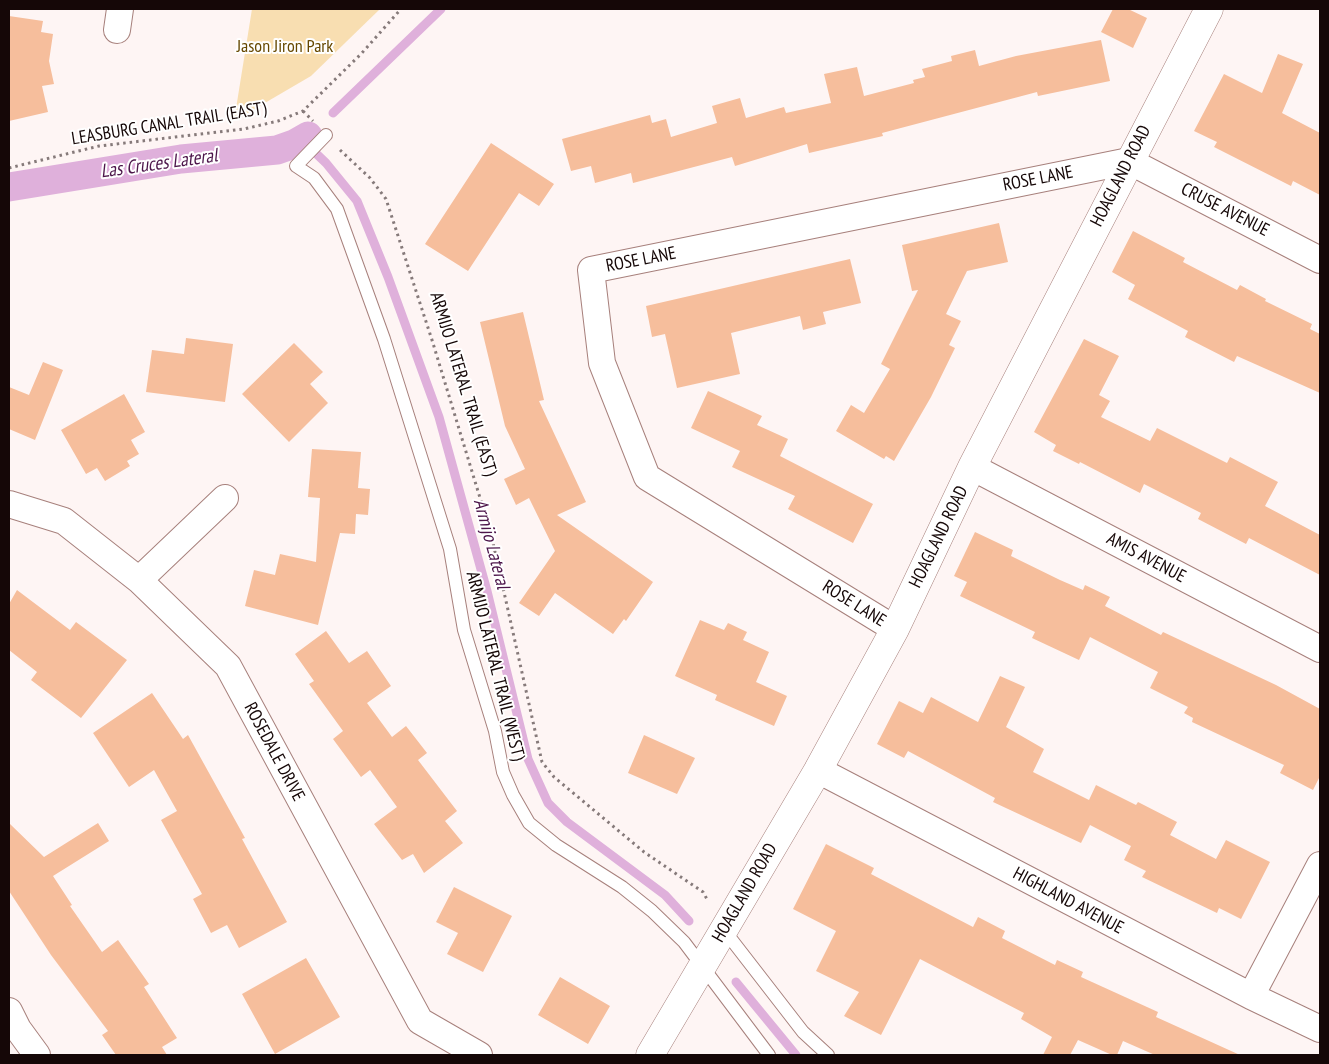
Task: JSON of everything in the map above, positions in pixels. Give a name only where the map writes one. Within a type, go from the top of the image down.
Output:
[{"type":"street","name":"HOAGLAND ROAD","points":[[650,1055],[818,770],[895,629],[972,467],[1209,9]]},
{"type":"street","name":"CRUSE AVENUE","points":[[1129,161],[1320,260]]},
{"type":"street","name":"ROSE LANE","points":[[895,629],[647,477],[602,363],[591,270],[1129,161]]},
{"type":"street","name":"AMIS AVENUE","points":[[972,467],[1320,649]]},
{"type":"street","points":[[139,580],[225,498]]},
{"type":"street","name":"ROSEDALE DRIVE","points":[[9,504],[64,521],[139,580],[228,666],[420,1021],[480,1055]]},
{"type":"street","name":"HIGHLAND AVENUE","points":[[818,770],[1251,996],[1320,1029]]},
{"type":"street","points":[[1251,996],[1320,865]]},
{"type":"street","points":[[12,1025],[37,1055]]},
{"type":"lane","name":"ARMIJO LATERAL TRAIL (WEST)","points":[[322,140],[296,166],[314,178],[337,209],[384,339],[450,549],[464,630],[495,731],[503,772],[513,795],[529,823],[556,845],[622,887],[652,911],[684,942],[769,1055]]},
{"type":"lane","points":[[724,930],[803,1032],[828,1055]]},
{"type":"path","points":[[303,111],[361,54],[401,9]]},
{"type":"path","name":"ARMIJO LATERAL TRAIL (EAST)","points":[[303,111],[322,140],[370,178],[386,199],[432,340],[491,534],[542,762],[554,778],[644,852],[703,892],[724,930]]},
{"type":"path","name":"LEASBURG CANAL TRAIL (EAST)","points":[[9,168],[99,146],[244,129],[278,121],[303,111]]},
{"type":"green space","name":"Jason Jiron Park","points":[[252,9],[380,9],[311,76],[234,121]]},
{"type":"building","points":[[1113,9],[1128,9],[1147,18],[1133,48],[1101,32]]},
{"type":"building","points":[[9,16],[43,21],[41,32],[53,34],[49,61],[54,84],[42,86],[48,112],[9,121]]},
{"type":"building","points":[[1101,40],[1110,81],[1038,96],[1037,92],[882,133],[883,136],[809,153],[807,144],[735,166],[732,157],[633,183],[631,173],[595,183],[591,166],[571,171],[562,139],[650,115],[652,123],[666,119],[671,137],[717,123],[712,106],[740,98],[746,118],[784,107],[786,113],[831,103],[824,74],[857,67],[864,96],[914,83],[913,80],[925,77],[922,69],[952,61],[951,56],[975,50],[979,66],[1016,56]]},
{"type":"building","points":[[1278,54],[1303,64],[1282,113],[1320,133],[1320,195],[1293,181],[1291,186],[1214,147],[1217,142],[1194,131],[1224,74],[1262,93]]},
{"type":"building","points":[[491,143],[554,184],[539,206],[519,193],[468,271],[425,244]]},
{"type":"building","points":[[999,223],[1008,262],[967,271],[946,314],[961,321],[949,345],[955,348],[931,397],[894,461],[886,456],[884,459],[836,431],[851,405],[864,413],[890,369],[881,364],[918,290],[912,291],[902,245]]},
{"type":"building","points":[[1133,231],[1185,258],[1183,262],[1237,290],[1240,285],[1266,299],[1265,301],[1312,324],[1310,329],[1320,334],[1320,393],[1237,356],[1234,362],[1185,337],[1188,331],[1128,299],[1135,285],[1112,272]]},
{"type":"building","points":[[850,259],[861,303],[823,312],[826,324],[803,330],[800,316],[731,333],[740,374],[677,388],[665,334],[652,337],[646,306]]},
{"type":"building","points":[[523,312],[544,400],[539,401],[586,502],[557,515],[653,582],[626,621],[624,619],[613,634],[555,593],[539,616],[519,603],[555,551],[529,498],[516,505],[504,479],[525,469],[505,426],[480,322]]},
{"type":"building","points":[[186,338],[233,344],[225,402],[146,392],[152,350],[184,354]]},
{"type":"building","points":[[1084,339],[1119,356],[1099,395],[1110,401],[1101,417],[1150,441],[1157,428],[1227,463],[1230,457],[1278,482],[1265,506],[1320,535],[1320,575],[1249,538],[1246,544],[1198,519],[1201,513],[1144,484],[1140,493],[1080,462],[1079,464],[1053,451],[1056,445],[1034,432]]},
{"type":"building","points":[[294,343],[323,372],[310,384],[328,403],[289,442],[242,394]]},
{"type":"building","points":[[43,362],[63,370],[35,440],[9,429],[9,387],[29,395]]},
{"type":"building","points":[[708,391],[762,416],[757,425],[788,439],[780,456],[873,504],[853,543],[788,509],[795,496],[732,467],[740,451],[691,428]]},
{"type":"building","points":[[124,394],[145,432],[131,440],[139,454],[127,461],[130,466],[105,481],[97,468],[86,474],[61,430]]},
{"type":"building","points":[[312,449],[361,452],[358,488],[370,489],[368,515],[356,514],[355,534],[340,533],[318,625],[245,606],[254,570],[275,575],[280,554],[316,562],[320,498],[308,497]]},
{"type":"building","points":[[975,532],[1013,550],[1011,556],[1060,580],[1083,590],[1085,585],[1110,597],[1105,606],[1161,635],[1163,632],[1276,685],[1320,709],[1320,776],[1313,790],[1280,773],[1284,765],[1192,722],[1193,718],[1184,713],[1188,707],[1150,688],[1158,672],[1090,637],[1079,660],[1032,638],[1035,632],[960,596],[967,582],[954,576]]},
{"type":"building","points":[[17,590],[70,630],[76,622],[127,660],[81,718],[31,680],[37,672],[9,650],[9,604]]},
{"type":"building","points":[[700,620],[724,630],[728,623],[747,632],[743,640],[769,652],[756,682],[787,696],[774,726],[715,700],[717,695],[675,676]]},
{"type":"building","points":[[326,631],[349,663],[367,651],[391,686],[367,703],[392,737],[406,726],[427,753],[418,760],[457,811],[445,821],[463,843],[424,873],[413,854],[402,860],[374,824],[397,807],[370,770],[361,777],[333,739],[343,731],[309,684],[314,681],[295,654]]},
{"type":"building","points":[[1000,676],[1025,687],[1006,727],[1044,749],[1033,772],[1089,800],[1096,785],[1136,805],[1138,802],[1177,822],[1170,835],[1216,859],[1226,840],[1270,862],[1241,919],[1219,908],[1217,913],[1142,877],[1146,871],[1124,860],[1131,846],[1090,825],[1081,843],[993,802],[995,798],[908,751],[904,758],[877,744],[899,701],[923,713],[931,697],[978,722]]},
{"type":"building","points":[[152,693],[183,739],[188,735],[245,838],[242,839],[287,922],[239,948],[227,925],[211,933],[193,899],[202,894],[161,820],[177,811],[154,770],[129,787],[93,733]]},
{"type":"building","points":[[644,735],[695,758],[677,794],[628,773]]},
{"type":"building","points":[[9,823],[44,857],[98,823],[109,841],[53,876],[72,905],[70,906],[102,952],[118,940],[149,984],[144,987],[177,1038],[162,1047],[167,1055],[116,1055],[102,1035],[108,1031],[51,955],[9,891]]},
{"type":"building","points":[[826,844],[874,868],[871,874],[973,927],[978,917],[1005,931],[1002,938],[1055,965],[1057,960],[1083,972],[1081,977],[1158,1012],[1156,1017],[1240,1055],[1155,1055],[1123,1041],[1117,1055],[1112,1055],[1078,1040],[1070,1055],[1043,1055],[1052,1037],[1021,1019],[1024,1013],[920,959],[881,1035],[844,1016],[859,992],[816,971],[836,931],[793,909]]},
{"type":"building","points":[[454,887],[512,916],[483,972],[447,954],[458,933],[436,922]]},
{"type":"building","points":[[306,958],[340,1017],[275,1054],[242,994]]},
{"type":"building","points":[[560,977],[610,1006],[588,1044],[538,1015]]},
{"type":"waterway","name":"Las Cruces Lateral","points":[[333,113],[441,9]]},
{"type":"waterway","name":"Las Cruces Lateral","points":[[9,187],[181,159],[277,150],[294,144],[308,136]]},
{"type":"waterway","name":"Armijo Lateral","points":[[302,140],[326,163],[357,201],[388,277],[439,417],[487,591],[528,759],[548,803],[567,822],[665,895],[689,921]]},
{"type":"waterway","name":"Armijo Lateral","points":[[736,982],[796,1055]]}]
